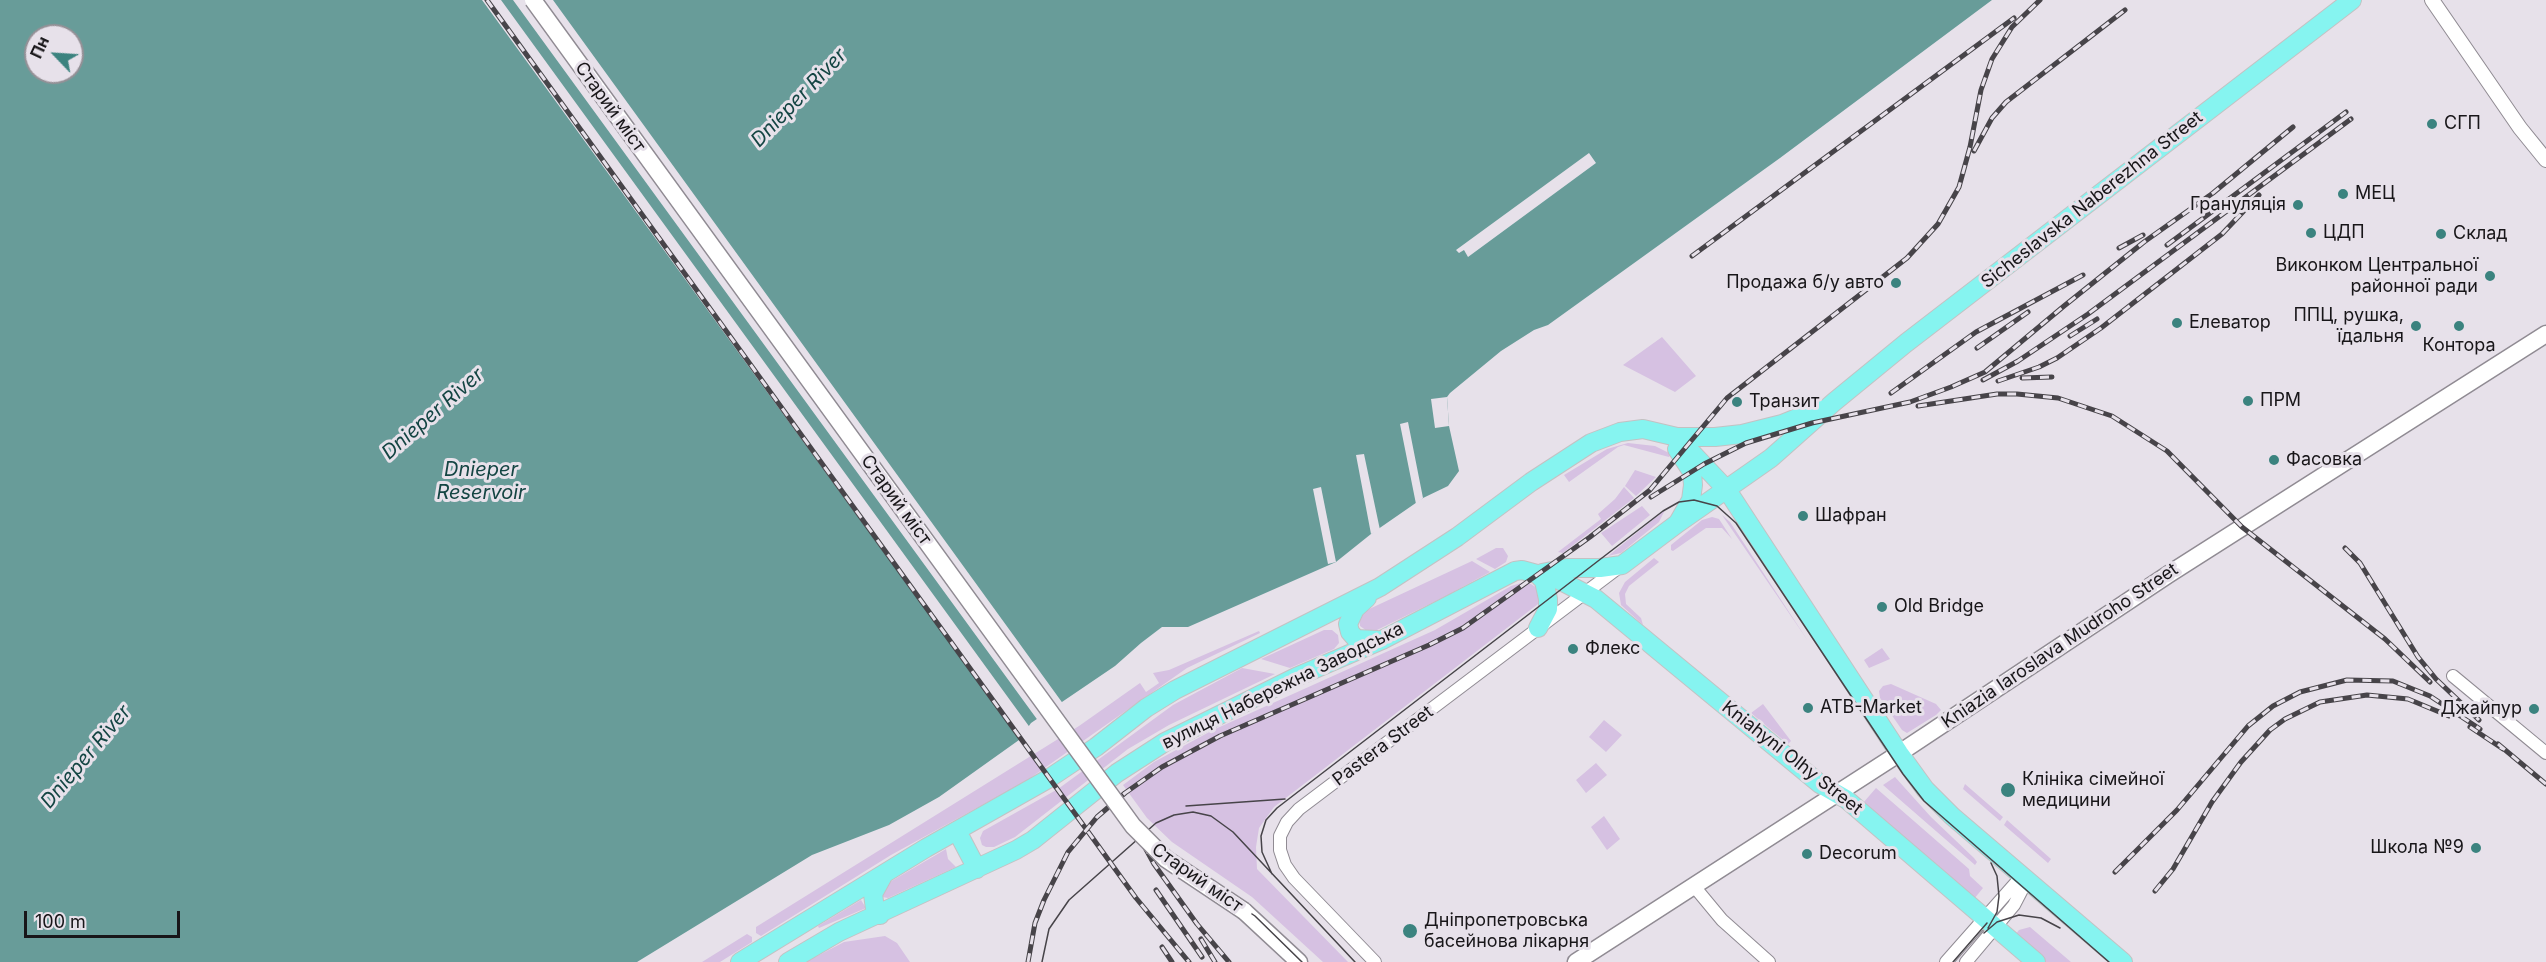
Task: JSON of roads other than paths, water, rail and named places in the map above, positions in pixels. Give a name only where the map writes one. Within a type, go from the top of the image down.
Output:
[{"type":"main road","name":"Старий міст","points":[[533,0],[1133,826],[1166,859],[1244,911],[1299,962]]},
{"type":"main road","name":"Sicheslavska Naberezhna Street","points":[[1622,565],[1771,458],[1834,402],[1915,336],[2352,0]]},
{"type":"main road","name":"Kniazia Iaroslava Mudroho Street","points":[[1576,962],[1899,753],[2169,574],[2546,334]]},
{"type":"main road","name":"Sicheslavska Naberezhna Street","points":[[1643,429],[1677,437],[1715,437],[1755,431],[1799,418],[1834,402]]},
{"type":"main road","points":[[740,962],[885,873],[1048,780],[1096,747],[1146,708],[1175,690],[1380,587],[1457,537],[1531,482],[1591,443],[1620,432],[1643,429],[1681,453],[1692,472],[1693,485],[1690,500],[1678,523]]},
{"type":"main road","points":[[1677,437],[1727,490],[1914,776],[1934,799],[2123,962]]},
{"type":"main road","points":[[1537,574],[1567,568],[1622,565]]},
{"type":"main road","name":"вулиця Набережна Заводська","points":[[788,962],[839,932],[977,869],[1033,840],[1117,772],[1165,742],[1296,677],[1382,640],[1515,571],[1537,574]]},
{"type":"main road","points":[[1537,574],[1544,581],[1548,599],[1548,609],[1538,628]]},
{"type":"main road","name":"Kniahyni Olhy Street","points":[[1537,574],[1559,580],[1586,592],[1820,784],[1846,799],[2036,962]]},
{"type":"main road","points":[[1380,587],[1355,609],[1348,624],[1350,632],[1356,639],[1382,640]]},
{"type":"main road","points":[[957,831],[977,869]]},
{"type":"main road","points":[[880,915],[875,909],[873,894],[885,873]]},
{"type":"street","points":[[2432,0],[2520,128],[2546,160]]},
{"type":"street","name":"Pastera Street","points":[[1375,962],[1294,878],[1285,865],[1280,850],[1280,836],[1283,829],[1299,809],[1622,565]]},
{"type":"street","points":[[2453,676],[2546,753]]},
{"type":"street","points":[[1947,962],[1990,923],[2014,905],[2025,878]]},
{"type":"street","points":[[1694,885],[1722,920],[1769,962]]},
{"type":"street","points":[[1966,962],[1990,923]]},
{"type":"water","name":"Dnieper Reservoir","points":[[0,0],[1992,0],[1780,158],[1548,325],[1534,330],[1501,351],[1450,393],[1447,397],[1449,426],[1459,471],[1448,486],[1423,498],[1371,534],[1336,562],[1188,627],[1162,627],[1115,666],[1031,723],[1019,740],[939,797],[889,825],[812,855],[637,962],[0,962]]},
{"type":"tram line","points":[[536,0],[1141,832],[1167,857],[1255,916],[1302,962]]},
{"type":"tram line","points":[[1272,874],[1262,852],[1261,836],[1266,820],[1277,808],[1663,511],[1679,502],[1694,500],[1717,506],[1736,523],[1903,774],[1924,801],[2109,962]]},
{"type":"tram line","points":[[1186,806],[1285,799]]},
{"type":"tram line","points":[[1042,962],[1049,929],[1069,900],[1156,823],[1174,815],[1193,812],[1211,816],[1233,832],[1355,962]]},
{"type":"tram line","points":[[1988,928],[1997,912],[1999,896],[1997,876],[1991,863]]},
{"type":"tram line","points":[[1984,933],[1997,922],[2019,915],[2041,918],[2060,928]]},
{"type":"tram line","points":[[1953,962],[1987,923]]},
{"type":"railway","points":[[487,0],[1136,898],[1189,962]]},
{"type":"railway","points":[[532,0],[1136,831],[1154,864],[1197,924],[1229,962]]},
{"type":"railway","points":[[1028,962],[1035,923],[1068,852],[1097,817],[1125,793],[1162,767],[1220,736],[1463,628],[1590,537],[1650,490],[1727,398],[1907,258],[1938,224],[1959,187],[1970,147],[1981,90],[1992,59],[2012,27],[2040,0]]},
{"type":"railway","points":[[1974,151],[1992,118],[2006,102],[2125,10]]},
{"type":"railway","points":[[1692,256],[2014,18]]},
{"type":"railway","points":[[2167,245],[2346,112]]},
{"type":"railway","points":[[1983,380],[2018,361],[2088,314],[2351,119]]},
{"type":"railway","points":[[1651,497],[1704,464],[1746,443],[1812,423],[1910,402],[1985,372],[2144,242],[2213,193],[2293,127]]},
{"type":"railway","points":[[1998,381],[2039,367],[2057,358],[2101,328],[2222,234],[2259,195]]},
{"type":"railway","points":[[2119,248],[2143,235]]},
{"type":"railway","points":[[1891,393],[1976,332],[2083,275]]},
{"type":"railway","points":[[1977,348],[2028,312]]},
{"type":"railway","points":[[2070,336],[2097,319]]},
{"type":"railway","points":[[2022,378],[2052,377]]},
{"type":"railway","points":[[1918,406],[1997,394],[2017,394],[2058,398],[2112,416],[2167,451],[2242,527],[2385,639],[2430,682]]},
{"type":"railway","points":[[2345,548],[2360,563],[2418,657],[2436,679],[2479,720]]},
{"type":"railway","points":[[2115,872],[2177,810],[2248,726],[2273,706],[2300,692],[2347,680],[2393,681],[2430,696],[2480,729]]},
{"type":"railway","points":[[2155,891],[2173,869],[2212,802],[2241,762],[2270,730],[2285,719],[2320,702],[2367,695],[2408,699],[2449,716]]},
{"type":"railway","points":[[2470,727],[2503,749]]},
{"type":"railway","points":[[2498,744],[2546,784]]},
{"type":"railway","points":[[1156,890],[1202,957]]},
{"type":"railway","points":[[1201,939],[1215,962]]},
{"type":"railway","points":[[1162,947],[1172,962]]},
{"type":"place","name":"СГП","points":[[2432,124]]},
{"type":"place","name":"МЕЦ","points":[[2343,194]]},
{"type":"place","name":"Грануляція","points":[[2298,205]]},
{"type":"place","name":"ЦДП","points":[[2311,233]]},
{"type":"place","name":"Склад","points":[[2441,234]]},
{"type":"place","name":"Виконком Центральної районної ради","points":[[2490,276]]},
{"type":"place","name":"Продажа б/у авто","points":[[1896,283]]},
{"type":"place","name":"Елеватор","points":[[2177,323]]},
{"type":"place","name":"ППЦ, рушка, їдальня","points":[[2416,326]]},
{"type":"place","name":"Контора","points":[[2459,326]]},
{"type":"place","name":"ПРМ","points":[[2248,401]]},
{"type":"place","name":"Транзит","points":[[1737,402]]},
{"type":"place","name":"Фасовка","points":[[2274,460]]},
{"type":"place","name":"Шафран","points":[[1803,516]]},
{"type":"place","name":"Old Bridge","points":[[1882,607]]},
{"type":"place","name":"Флекс","points":[[1573,649]]},
{"type":"place","name":"ATB-Market","points":[[1808,708]]},
{"type":"place","name":"Джайпур","points":[[2534,709]]},
{"type":"place","name":"Клініка сімейної медицини","points":[[2008,790]]},
{"type":"place","name":"Школа №9","points":[[2476,848]]},
{"type":"place","name":"Decorum","points":[[1807,854]]},
{"type":"place","name":"Дніпропетровська басейнова лікарня","points":[[1410,931]]},
{"type":"water label","name":"Dnieper River","points":[[799,98]]},
{"type":"water label","name":"Dnieper River","points":[[433,414]]},
{"type":"water label","name":"Dnieper River","points":[[86,757]]}]
